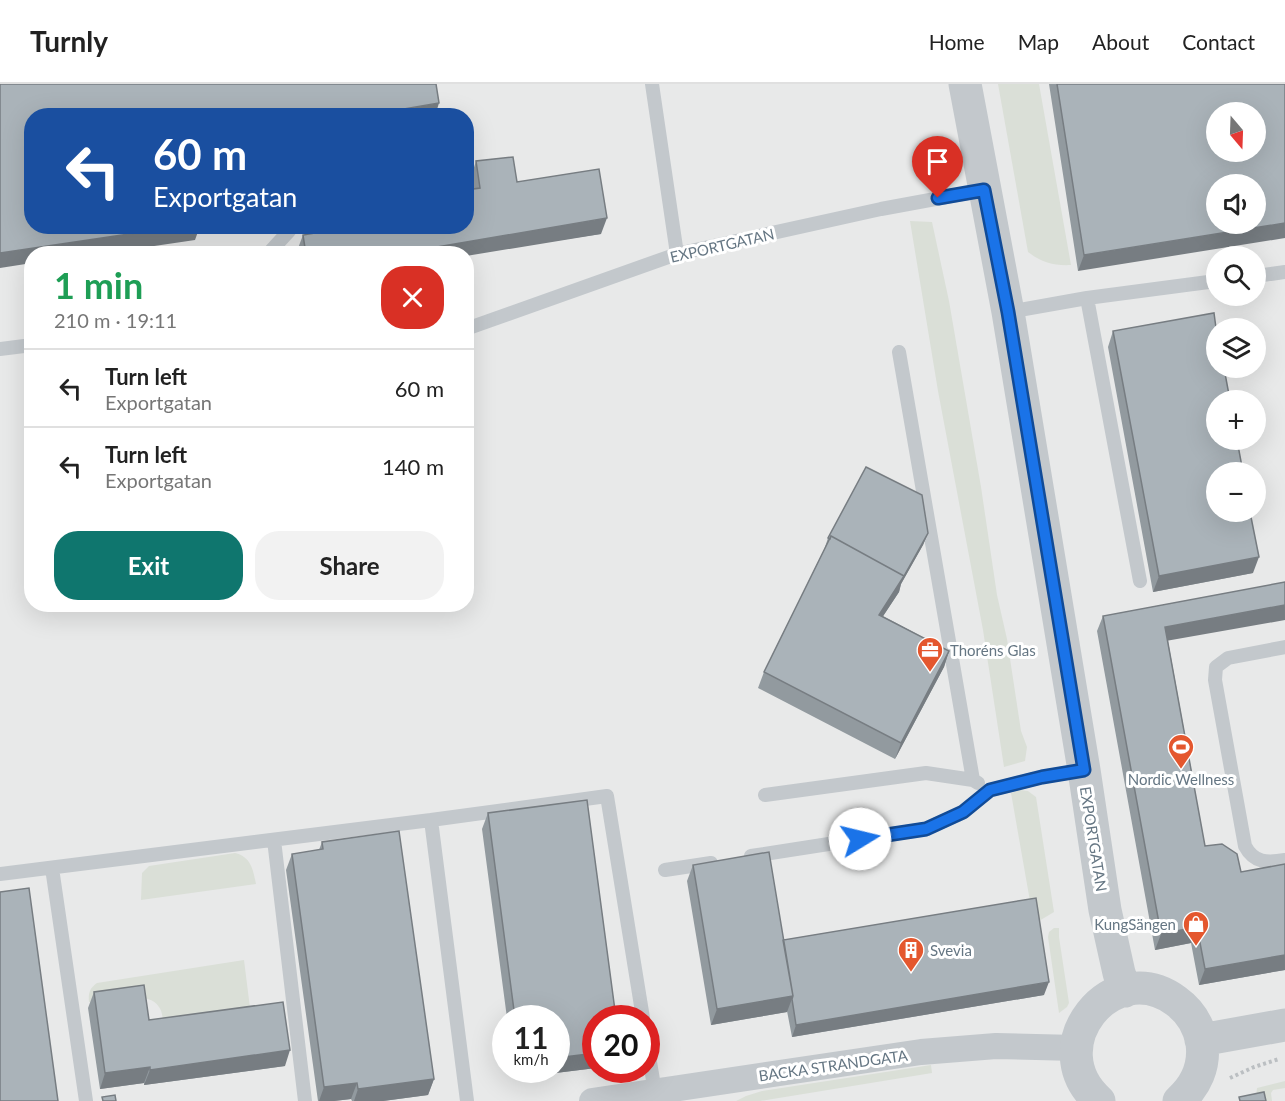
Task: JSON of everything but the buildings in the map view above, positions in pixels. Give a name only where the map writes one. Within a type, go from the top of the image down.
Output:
[{"type":"street","name":"EXPORTGATAN","points":[[965,84],[1008,312],[1105,910],[1125,990]]},
{"type":"street","points":[[1099,1101],[1080,1076],[1076,1048],[1081,1028],[1091,1011],[1106,998],[1125,990],[1155,991],[1173,999],[1194,1021],[1201,1040],[1200,1069],[1192,1088],[1179,1101]]},
{"type":"street","points":[[1201,1040],[1285,1025]]},
{"type":"street","name":"BACKA STRANDGATA","points":[[592,1101],[921,1052],[996,1046],[1076,1048]]},
{"type":"lane","points":[[652,84],[676,254]]},
{"type":"lane","name":"EXPORTGATAN","points":[[474,326],[676,254],[881,209],[984,190]]},
{"type":"lane","points":[[275,246],[286,234]]},
{"type":"lane","points":[[1266,275],[1285,272]]},
{"type":"lane","points":[[1008,312],[1087,298],[1206,282]]},
{"type":"lane","points":[[1087,298],[1140,581]]},
{"type":"lane","points":[[0,349],[24,346]]},
{"type":"lane","points":[[899,352],[972,780]]},
{"type":"lane","points":[[1285,647],[1228,658],[1216,667],[1215,680],[1245,846],[1251,856],[1260,860],[1276,862],[1285,860]]},
{"type":"lane","points":[[664,870],[926,829],[963,812],[990,790],[1042,777],[1084,770]]},
{"type":"lane","points":[[765,795],[926,773],[972,780],[990,790]]},
{"type":"lane","points":[[0,874],[607,796],[641,1005]]},
{"type":"lane","points":[[431,820],[467,1101]]},
{"type":"lane","points":[[274,840],[305,1101]]},
{"type":"lane","points":[[52,868],[86,1101]]},
{"type":"lane","points":[[654,1083],[655,1092]]},
{"type":"path","points":[[1224,1080],[1285,1057]]},
{"type":"shaded area","points":[[0,84],[1285,84],[1285,1101],[0,1101]]},
{"type":"shaded area","points":[[998,84],[1039,84],[1071,265],[1048,263],[1028,252]]},
{"type":"shaded area","points":[[910,221],[932,222],[949,301],[1021,731],[1027,747],[1025,761],[1004,767],[983,630],[938,391]]},
{"type":"shaded area","points":[[1020,790],[1028,791],[1036,797],[1054,912],[1034,924],[1011,793]]},
{"type":"shaded area","points":[[235,853],[245,857],[248,861],[256,884],[141,900],[142,873],[149,866]]},
{"type":"shaded area","points":[[1054,928],[1059,928],[1069,1003],[1059,1013],[1048,937],[1049,932]]},
{"type":"shaded area","points":[[244,960],[251,1016],[164,1030],[160,1009],[146,998],[126,997],[89,1002],[90,991],[97,983]]},
{"type":"shaded area","points":[[931,1065],[932,1073],[760,1101],[736,1101],[762,1091]]},
{"type":"shaded area","points":[[1285,1081],[1285,1088],[1273,1090],[1271,1093],[1272,1101],[1256,1097],[1257,1088]]},
{"type":"place","name":"Thoréns Glas","points":[[930,673]]},
{"type":"place","name":"Nordic Wellness","points":[[1181,770]]},
{"type":"place","name":"KungSängen","points":[[1196,947]]},
{"type":"place","name":"Svevia","points":[[911,973]]},
{"type":"route","points":[[860,839],[926,829],[963,812],[990,790],[1042,777],[1084,770],[1008,312],[984,190],[938,198]]}]
